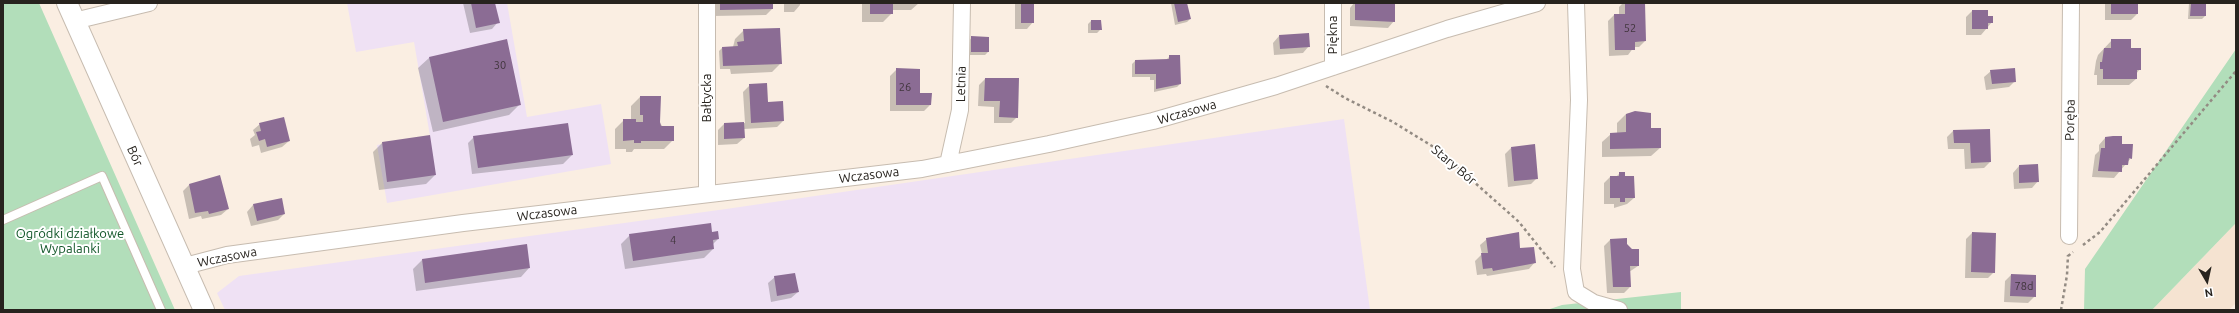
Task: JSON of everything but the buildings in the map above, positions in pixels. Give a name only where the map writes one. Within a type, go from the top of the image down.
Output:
[{"type":"street","name":"Bór","points":[[67,3],[204,310]]},
{"type":"street","points":[[74,21],[150,3]]},
{"type":"street","name":"Bałtycka","points":[[707,3],[707,194]]},
{"type":"street","name":"Letnia","points":[[948,164],[960,110],[962,3]]},
{"type":"street","name":"Piękna","points":[[1333,3],[1333,67]]},
{"type":"street","name":"Wczasowa","points":[[185,266],[235,254],[463,222],[922,169],[948,164],[1153,121],[1302,77],[1447,29],[1537,3]]},
{"type":"street","points":[[1576,3],[1579,100],[1572,269],[1576,292],[1594,303],[1619,310]]},
{"type":"street","name":"Poręba","points":[[2071,3],[2075,245]]},
{"type":"lane","points":[[3,220],[102,176],[161,310]]},
{"type":"path","points":[[2061,310],[2067,276],[2068,256],[2075,245],[2100,232],[2236,71]]},
{"type":"path","name":"Stary Bór","points":[[1302,77],[1323,84],[1345,98],[1393,122],[1437,149],[1519,222],[1557,269]]},
{"type":"path","points":[[2068,256],[2075,245]]},
{"type":"shaded area","points":[[347,3],[507,3],[527,117],[601,104],[611,164],[387,203],[377,145],[430,136],[414,42],[356,52]]},
{"type":"shaded area","points":[[1344,119],[1370,310],[225,310],[217,293],[239,276],[726,209]]},
{"type":"shaded area","points":[[2236,223],[2236,303],[2229,310],[2152,310]]},
{"type":"green space","name":"Ogródki działkowe Wypalanki","points":[[3,3],[39,3],[175,310],[3,310]]},
{"type":"green space","points":[[2236,49],[2236,223],[2152,310],[2084,310],[2085,269]]},
{"type":"green space","points":[[1681,292],[1681,310],[1547,310],[1562,305]]}]
